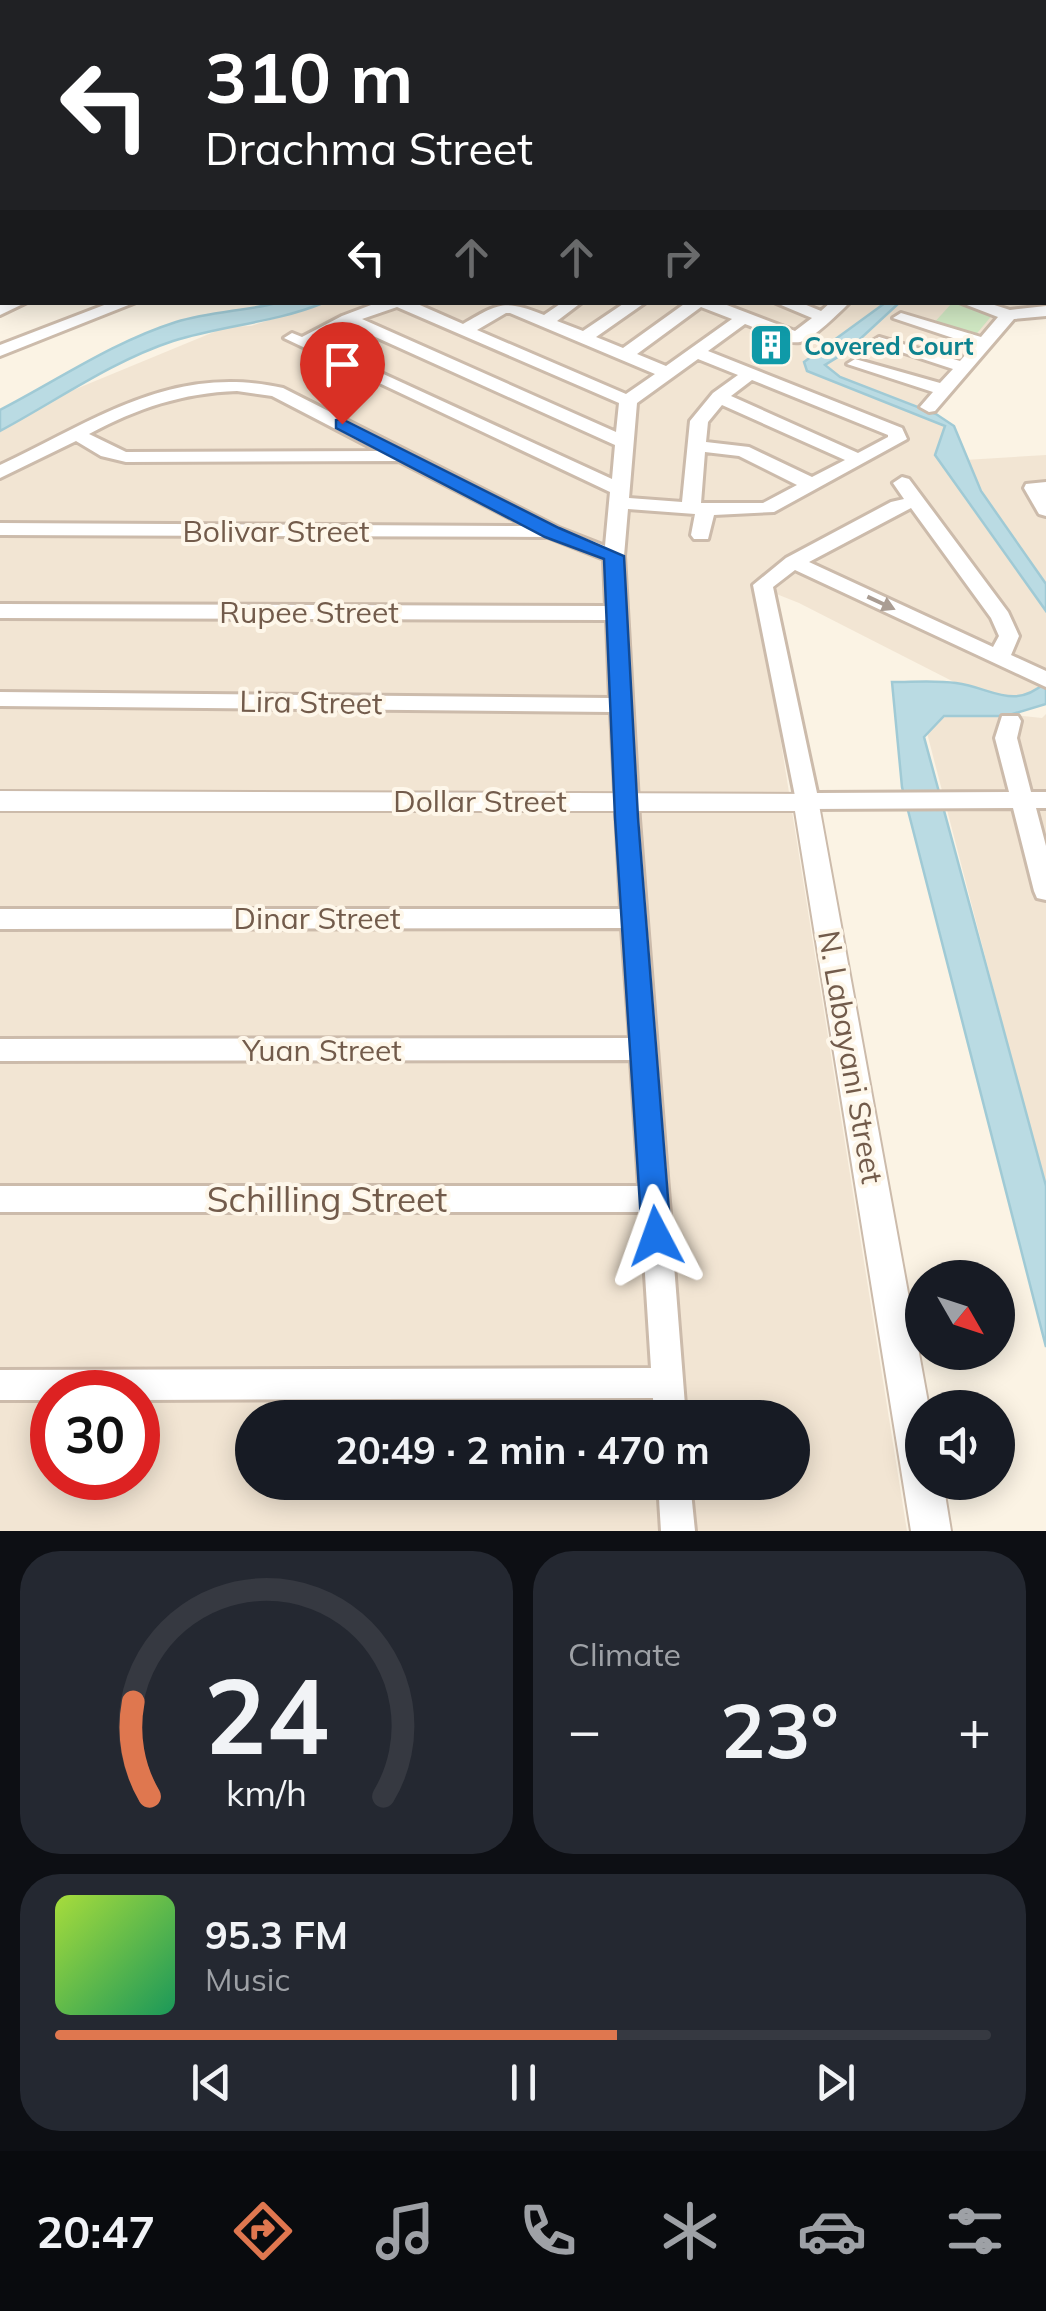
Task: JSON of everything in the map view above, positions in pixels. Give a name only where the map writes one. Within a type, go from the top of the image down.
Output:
[{"type":"street","points":[[0,351],[120,305]]},
{"type":"street","points":[[388,305],[298,341],[619,496],[698,509],[767,508],[860,460],[899,435],[696,352]]},
{"type":"street","points":[[546,321],[570,305]]},
{"type":"street","points":[[584,338],[634,305]]},
{"type":"street","points":[[624,355],[697,305]]},
{"type":"street","points":[[709,305],[797,338],[839,305]]},
{"type":"street","points":[[790,305],[826,318]]},
{"type":"street","points":[[977,305],[1009,315],[1046,311]]},
{"type":"street","points":[[429,307],[465,330],[628,401]]},
{"type":"street","points":[[465,330],[508,307],[668,373]]},
{"type":"street","points":[[929,407],[1009,315]]},
{"type":"street","points":[[348,318],[623,442]]},
{"type":"street","points":[[668,1400],[626,801],[614,556],[628,401],[743,318]]},
{"type":"street","points":[[901,318],[985,343]]},
{"type":"street","points":[[879,342],[964,367]]},
{"type":"street","points":[[856,364],[944,390]]},
{"type":"street","points":[[701,535],[699,420],[719,397],[751,374]]},
{"type":"street","points":[[0,472],[156,394],[195,386],[234,385],[277,392],[552,532],[614,556]]},
{"type":"street","points":[[719,397],[860,460]]},
{"type":"street","points":[[76,434],[106,452],[126,457],[408,456]]},
{"type":"street","points":[[697,446],[743,451],[813,485]]},
{"type":"street","points":[[902,482],[1010,636],[999,658]]},
{"type":"street","points":[[1040,488],[1046,510]]},
{"type":"street","points":[[793,562],[898,506],[914,502]]},
{"type":"street","name":"Bolivar Street","points":[[0,529],[552,532]]},
{"type":"street","points":[[793,562],[1046,680]]},
{"type":"street","name":"N. Labayani Street","points":[[793,562],[763,585],[807,801],[930,1531]]},
{"type":"street","name":"Rupee Street","points":[[0,611],[617,614]]},
{"type":"street","name":"Lira Street","points":[[0,699],[621,705]]},
{"type":"street","points":[[1010,721],[1006,738],[1046,891]]},
{"type":"street","name":"Dollar Street","points":[[0,801],[1046,800]]},
{"type":"street","name":"Dinar Street","points":[[0,919],[634,918]]},
{"type":"street","name":"Yuan Street","points":[[0,1050],[643,1049]]},
{"type":"street","name":"Schilling Street","points":[[0,1199],[654,1199]]},
{"type":"street","points":[[0,1384],[667,1383]]},
{"type":"street","points":[[675,1500],[678,1531]]},
{"type":"shaded area","points":[[317,305],[882,305],[804,361],[840,385],[946,426],[962,495],[1046,611],[1046,682],[1031,695],[1015,698],[956,683],[799,603],[756,586],[907,1531],[0,1531],[0,427],[71,391],[226,327],[251,326]]},
{"type":"shaded area","points":[[897,305],[1046,305],[1046,316],[1017,320],[936,414],[840,377],[825,364],[846,352]]},
{"type":"shaded area","points":[[1046,455],[1046,584],[994,511],[965,460]]},
{"type":"shaded area","points":[[987,712],[1042,718],[1046,714],[1046,1191],[926,729],[942,713]]},
{"type":"green space","points":[[950,305],[994,313],[973,338],[932,325]]},
{"type":"water","points":[[266,305],[317,305],[150,349],[0,431],[0,410],[130,340],[188,319]]},
{"type":"water","points":[[882,305],[897,305],[846,352],[825,365],[840,377],[936,414],[954,426],[981,491],[1046,584],[1046,611],[935,455],[945,426],[807,371],[804,362]]},
{"type":"water","points":[[892,682],[956,683],[1013,696],[1034,691],[1046,682],[1046,704],[1006,716],[944,716],[924,737],[1046,1186],[1046,1347],[902,787]]},
{"type":"place","name":"Covered Court","points":[[771,345]]},
{"type":"route","points":[[342,424],[552,532],[614,556],[627,818],[656,1236]]}]
